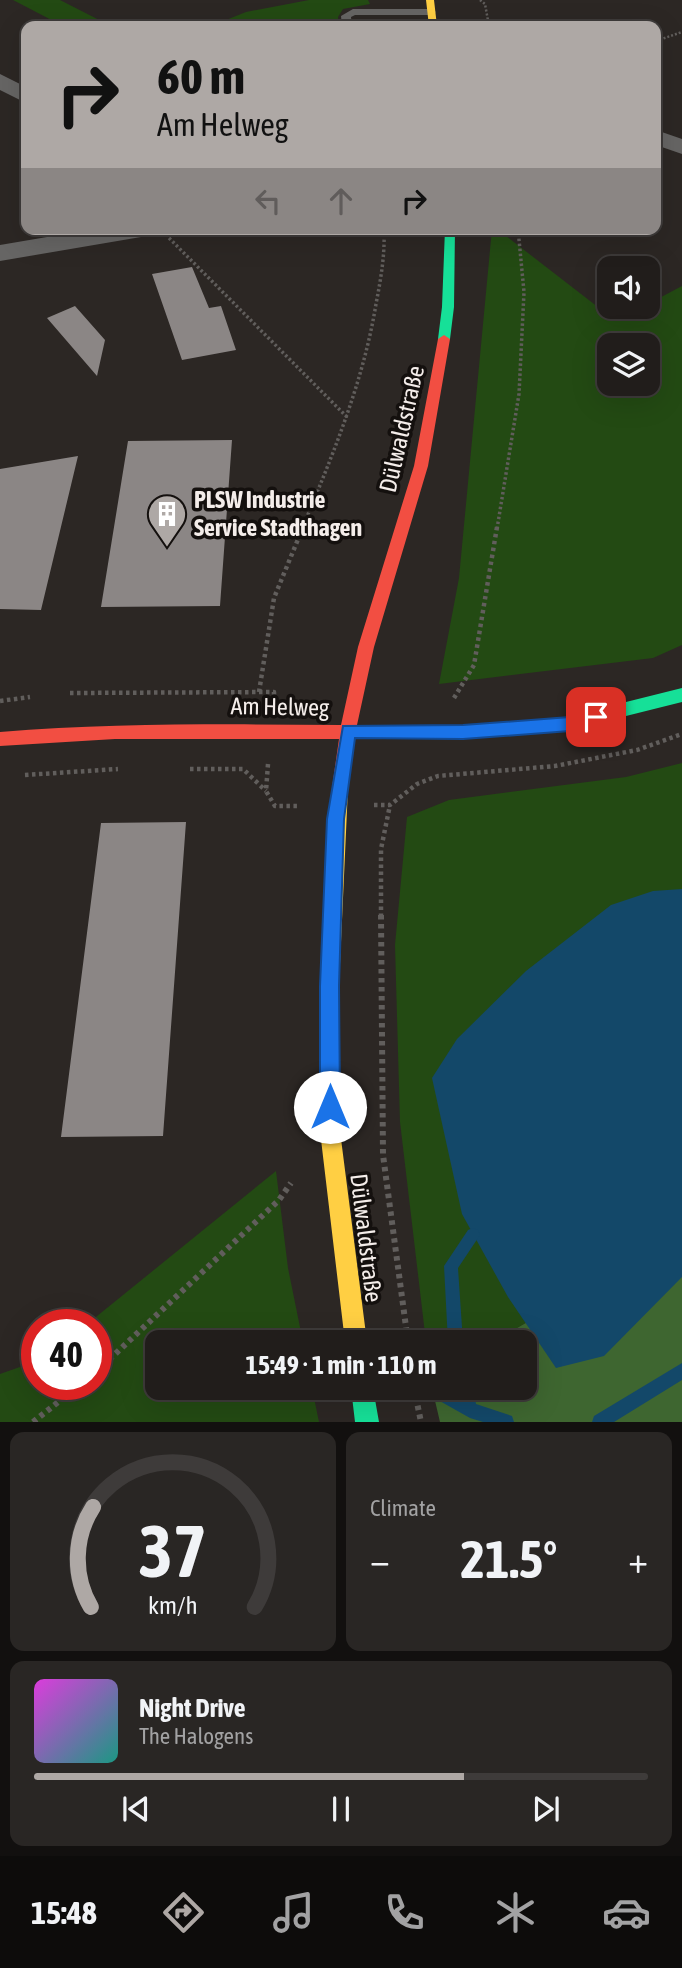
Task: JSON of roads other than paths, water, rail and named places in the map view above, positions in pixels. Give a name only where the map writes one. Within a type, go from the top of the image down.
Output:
[{"type":"street","points":[[0,81],[21,94]]},
{"type":"street","points":[[0,104],[21,98]]},
{"type":"street","points":[[661,139],[682,147]]},
{"type":"street","points":[[0,253],[106,235]]},
{"type":"street","name":"Dülwaldstraße","points":[[355,1330],[330,1131],[330,986],[337,806],[348,731],[366,647],[421,466],[436,393],[448,307],[450,235]]},
{"type":"street","name":"Am Helweg","points":[[0,739],[75,731],[453,732],[570,724],[682,695]]},
{"type":"street","points":[[364,1400],[367,1422]]},
{"type":"lane","points":[[346,21],[346,16],[353,12],[431,13]]},
{"type":"water","points":[[682,889],[682,1277],[604,1356],[556,1368],[537,1340],[537,1330],[530,1330],[508,1297],[462,1214],[432,1078],[457,1039],[526,971],[611,905],[653,891]]},
{"type":"waterway","points":[[454,1330],[451,1266],[473,1235]]},
{"type":"waterway","points":[[600,1422],[682,1371]]},
{"type":"waterway","points":[[452,1400],[470,1410]]},
{"type":"waterway","points":[[468,1400],[470,1410]]},
{"type":"waterway","points":[[470,1410],[506,1422]]},
{"type":"place","name":"PLSW Industrie Service Stadthagen","points":[[167,548]]}]
